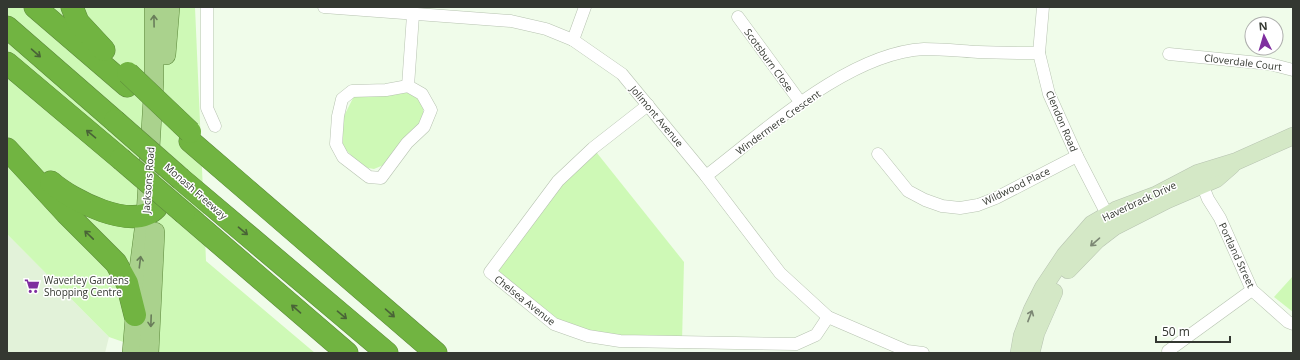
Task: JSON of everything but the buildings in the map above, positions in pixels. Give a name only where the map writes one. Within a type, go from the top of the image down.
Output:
[{"type":"highway","points":[[36,7],[127,80],[190,137],[278,211],[318,252],[436,353]]},
{"type":"highway","points":[[72,7],[78,22],[127,80]]},
{"type":"highway","name":"Monash Freeway","points":[[7,27],[181,179],[387,353]]},
{"type":"highway","points":[[7,63],[347,353]]},
{"type":"highway","points":[[7,142],[57,188],[78,201],[108,212],[123,215],[151,212]]},
{"type":"highway","points":[[7,149],[66,213],[116,263],[127,283],[135,315]]},
{"type":"main road","name":"Jacksons Road","points":[[149,353],[154,7]]},
{"type":"main road","name":"Jacksons Road","points":[[132,353],[135,315],[151,212],[170,7]]},
{"type":"street","points":[[207,7],[207,108],[215,126]]},
{"type":"street","name":"Jolimont Avenue","points":[[324,7],[413,15],[510,21],[546,30],[574,40],[622,74],[706,176],[780,273],[828,318],[907,351],[923,353]]},
{"type":"street","points":[[574,40],[585,7]]},
{"type":"street","name":"Clendon Road","points":[[1043,7],[1039,53],[1049,94],[1077,156],[1110,221]]},
{"type":"street","points":[[408,86],[413,15]]},
{"type":"street","name":"Scotsburn Close","points":[[738,17],[801,103]]},
{"type":"street","name":"Windermere Crescent","points":[[706,176],[801,103],[859,66],[890,56],[923,49],[991,53],[1039,53]]},
{"type":"street","name":"Cloverdale Court","points":[[1169,54],[1270,64],[1293,70]]},
{"type":"street","points":[[408,86],[422,94],[431,110],[424,127],[407,143],[381,178],[370,176],[343,157],[336,144],[338,116],[342,99],[352,91],[386,90],[408,86]]},
{"type":"street","name":"Chelsea Avenue","points":[[648,105],[593,148],[558,181],[490,272],[554,324],[588,336],[620,341],[796,344],[816,335],[828,318]]},
{"type":"street","name":"Haverbrack Drive","points":[[1019,353],[1022,336],[1032,310],[1054,270],[1085,230],[1167,200],[1200,180],[1216,179],[1237,160],[1293,136]]},
{"type":"street","name":"Wildwood Place","points":[[878,154],[908,191],[936,204],[960,208],[978,205],[996,198],[1077,156]]},
{"type":"street","name":"Portland Street","points":[[1200,180],[1220,218],[1252,290],[1288,322],[1293,324]]},
{"type":"street","name":"Haverbrack Drive","points":[[1031,353],[1036,332],[1046,306],[1063,276],[1110,221]]},
{"type":"street","points":[[1168,351],[1252,290]]},
{"type":"shaded area","name":"Waverley Gardens Shopping Centre","points":[[7,234],[109,337],[105,353],[7,353]]},
{"type":"green space","points":[[7,7],[195,7],[206,261],[315,353],[155,353],[109,337],[7,234]]},
{"type":"green space","points":[[401,92],[414,93],[423,104],[423,116],[420,123],[402,140],[386,164],[374,169],[363,167],[343,147],[343,118],[354,96]]},
{"type":"green space","points":[[593,148],[684,262],[682,342],[620,341],[554,324],[490,272]]},
{"type":"green space","points":[[1293,276],[1293,312],[1274,297]]},
{"type":"place","name":"Waverley Gardens Shopping Centre","points":[[32,286]]}]
